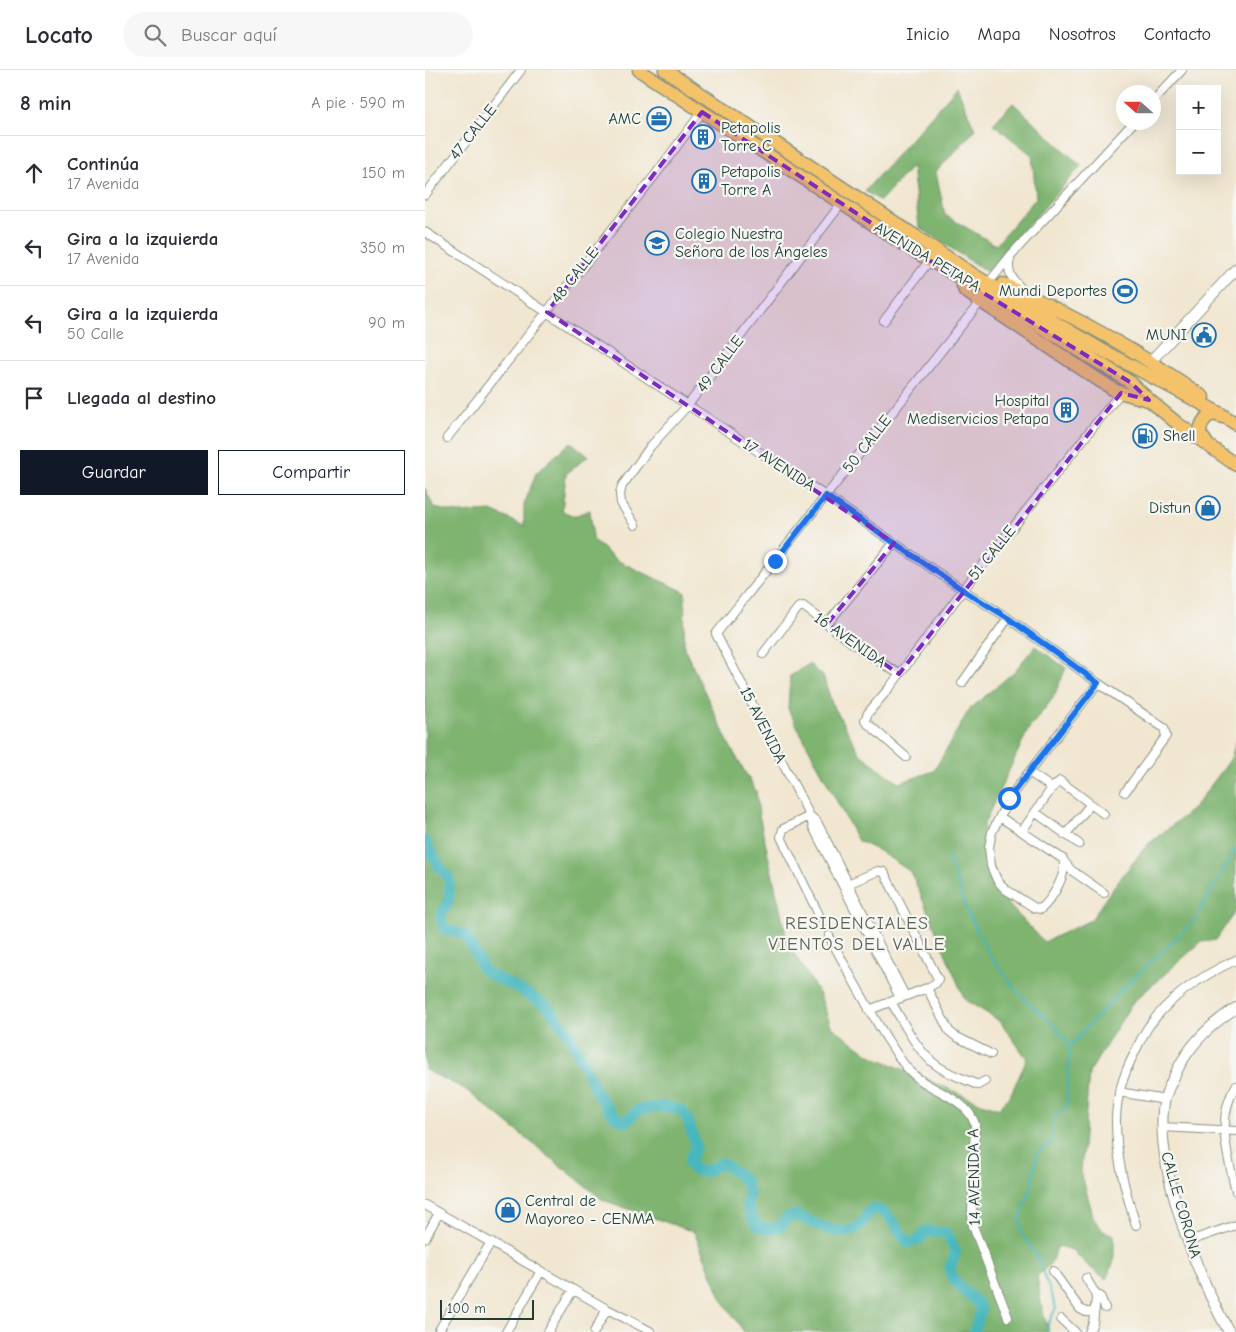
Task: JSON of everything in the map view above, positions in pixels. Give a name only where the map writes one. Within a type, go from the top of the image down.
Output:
[{"type":"main road","name":"AVENIDA PETAPA","points":[[639,70],[929,261],[993,296],[1130,382],[1149,400],[1236,465]]},
{"type":"main road","name":"AVENIDA PETAPA","points":[[665,70],[977,277],[1100,349],[1235,423]]},
{"type":"main road","points":[[702,112],[711,100]]},
{"type":"main road","points":[[977,277],[991,280],[1028,295],[1106,335],[1205,398],[1221,414]]},
{"type":"main road","points":[[960,278],[965,291],[1094,377],[1123,386],[1149,400]]},
{"type":"main road","points":[[960,278],[990,302],[1123,386]]},
{"type":"main road","points":[[991,280],[1129,356],[1134,365]]},
{"type":"main road","points":[[1216,451],[1200,434],[1200,429],[1207,416],[1213,414],[1235,423]]},
{"type":"street","name":"47 CALLE","points":[[425,195],[521,70]]},
{"type":"street","points":[[1161,92],[1182,70]]},
{"type":"street","name":"48 CALLE","points":[[447,438],[656,174],[702,112]]},
{"type":"street","points":[[991,280],[1011,255],[1127,130]]},
{"type":"street","name":"49 CALLE","points":[[635,526],[621,503],[620,494],[622,486],[650,447],[688,405],[841,204]]},
{"type":"street","name":"17 AVENIDA","points":[[425,232],[1008,618],[1164,728],[1164,739],[1125,792]]},
{"type":"street","points":[[1011,255],[1008,266],[1009,273],[1018,286],[1028,295]]},
{"type":"street","points":[[884,321],[929,261]]},
{"type":"street","points":[[1150,362],[1236,269]]},
{"type":"street","name":"50 CALLE","points":[[717,634],[981,301]]},
{"type":"street","name":"51 CALLE","points":[[906,756],[865,720],[868,714],[1123,386]]},
{"type":"street","points":[[827,624],[894,543]]},
{"type":"street","name":"16 AVENIDA","points":[[763,654],[800,606],[899,674]]},
{"type":"street","points":[[962,683],[1008,618]]},
{"type":"street","name":"15 AVENIDA","points":[[717,634],[810,816],[817,822],[859,912],[902,997]]},
{"type":"street","points":[[1063,859],[1065,869],[1063,874],[1043,908],[1039,909],[1005,889],[997,880],[991,866],[989,847],[992,832],[1009,798],[1098,683]]},
{"type":"street","points":[[1029,772],[1052,788]]},
{"type":"street","points":[[1021,831],[1052,788],[1060,782],[1104,814]]},
{"type":"street","points":[[1065,835],[1091,804]]},
{"type":"street","points":[[1035,812],[1079,844]]},
{"type":"street","points":[[810,816],[783,830],[781,837],[819,917]]},
{"type":"street","points":[[999,817],[1063,859],[1071,870],[1104,893]]},
{"type":"street","points":[[846,885],[878,871],[884,872],[938,978],[936,983],[927,988],[869,1010]]},
{"type":"street","name":"14 AVENIDA A","points":[[829,936],[869,1010],[907,1069],[918,1079],[962,1105],[972,1116],[975,1124],[971,1212],[973,1226],[1009,1317]]},
{"type":"street","points":[[1136,1225],[1124,1188],[1118,1156],[1116,1120],[1119,1092],[1127,1067],[1149,1026],[1161,1012],[1188,987],[1210,972],[1236,960]]},
{"type":"street","points":[[927,988],[949,1031],[955,1036],[991,1054]]},
{"type":"street","points":[[891,1002],[925,1056],[949,1073],[978,1085],[985,1082]]},
{"type":"street","name":"CALLE CORONA","points":[[1229,1332],[1209,1294],[1189,1241],[1169,1172],[1162,1127],[1165,1100],[1175,1073],[1187,1051],[1211,1026],[1236,1008]]},
{"type":"street","points":[[1236,1086],[1225,1115],[1224,1130],[1236,1191]]},
{"type":"street","points":[[1119,1092],[1165,1100]]},
{"type":"street","points":[[1162,1127],[1236,1131]]},
{"type":"street","points":[[425,1205],[573,1290],[650,1331]]},
{"type":"street","points":[[425,1238],[439,1213]]},
{"type":"street","points":[[1189,1241],[1236,1225]]},
{"type":"street","points":[[438,1332],[491,1242]]},
{"type":"street","points":[[506,1332],[541,1271]]},
{"type":"street","points":[[1053,1271],[1080,1309],[1085,1312],[1093,1312]]},
{"type":"street","points":[[1086,1278],[1096,1296],[1093,1323],[1089,1332]]},
{"type":"street","points":[[548,1332],[573,1290]]},
{"type":"street","points":[[1096,1296],[1100,1296],[1105,1308]]},
{"type":"street","points":[[594,1332],[607,1309]]},
{"type":"street","points":[[1061,1319],[1075,1332]]},
{"type":"highlighted area","points":[[702,112],[911,249],[1130,382],[1149,400],[1121,393],[899,674],[827,624],[894,543],[547,312]]},
{"type":"green space","points":[[957,87],[975,130],[936,172],[945,215],[996,245],[1036,198],[1032,155],[993,124],[1013,103],[1081,166],[987,272],[919,227],[912,166],[880,201],[865,191]]},
{"type":"green space","points":[[571,442],[588,456],[566,474],[562,511],[574,516],[590,510],[593,540],[616,560],[685,592],[684,648],[730,746],[756,791],[759,815],[788,944],[819,993],[831,1026],[870,1055],[984,1104],[998,1108],[1010,1096],[1027,1059],[1000,1021],[965,1000],[911,872],[879,851],[858,841],[788,709],[790,676],[809,664],[823,676],[832,703],[860,754],[899,783],[934,771],[969,710],[1014,672],[1035,646],[1066,668],[1053,698],[1028,730],[983,826],[990,860],[1008,904],[1044,942],[1091,920],[1112,889],[1147,845],[1194,808],[1230,760],[1236,742],[1236,910],[1216,940],[1201,942],[1132,1003],[1089,1073],[1081,1172],[1094,1219],[1103,1231],[1114,1235],[1114,1261],[1106,1279],[1088,1266],[1072,1250],[1058,1246],[1050,1264],[1037,1276],[1042,1309],[1049,1332],[744,1332],[722,1299],[694,1232],[603,1200],[465,1089],[425,1070],[425,488],[434,508],[458,513],[492,511],[524,526],[524,505],[536,473]]},
{"type":"waterway","points":[[425,841],[439,866],[450,879],[449,899],[441,916],[444,929],[466,935],[484,971],[547,1006],[569,1033],[598,1095],[614,1116],[626,1122],[638,1110],[663,1106],[681,1110],[687,1118],[696,1145],[689,1163],[695,1170],[704,1172],[722,1163],[745,1180],[749,1195],[747,1206],[758,1226],[768,1229],[782,1226],[786,1218],[796,1215],[827,1229],[844,1232],[859,1226],[873,1208],[889,1217],[908,1243],[919,1240],[926,1231],[947,1233],[956,1252],[950,1268],[951,1275],[961,1288],[977,1302],[981,1310],[974,1332]]},
{"type":"waterway","points":[[1048,1332],[1048,1324],[1056,1308],[1038,1258],[1022,1234],[1020,1219],[1031,1188],[1037,1153],[1052,1141],[1054,1118],[1066,1108],[1070,1046],[1120,991],[1194,921],[1236,849]]},
{"type":"waterway","points":[[948,856],[967,911],[989,954],[1019,994],[1057,1028],[1070,1046]]},
{"type":"place","name":"AMC","points":[[659,119]]},
{"type":"place","name":"Petapolis Torre C","points":[[703,137]]},
{"type":"place","name":"Petapolis Torre A","points":[[704,181]]},
{"type":"place","name":"Colegio Nuestra Señora de los Ángeles","points":[[657,243]]},
{"type":"place","name":"Mundi Deportes","points":[[1125,291]]},
{"type":"place","name":"MUNI","points":[[1204,335]]},
{"type":"place","name":"Hospital Mediservicios Petapa","points":[[1066,410]]},
{"type":"place","name":"Shell","points":[[1145,436]]},
{"type":"place","name":"Distun","points":[[1208,508]]},
{"type":"place","name":"Central de Mayoreo - CENMA","points":[[508,1210]]},
{"type":"district","name":"RESIDENCIALES VIENTOS DEL VALLE","points":[[857,933]]},
{"type":"route","points":[[775,561],[826,496],[963,590],[1008,618],[1098,683],[1009,798]]}]
